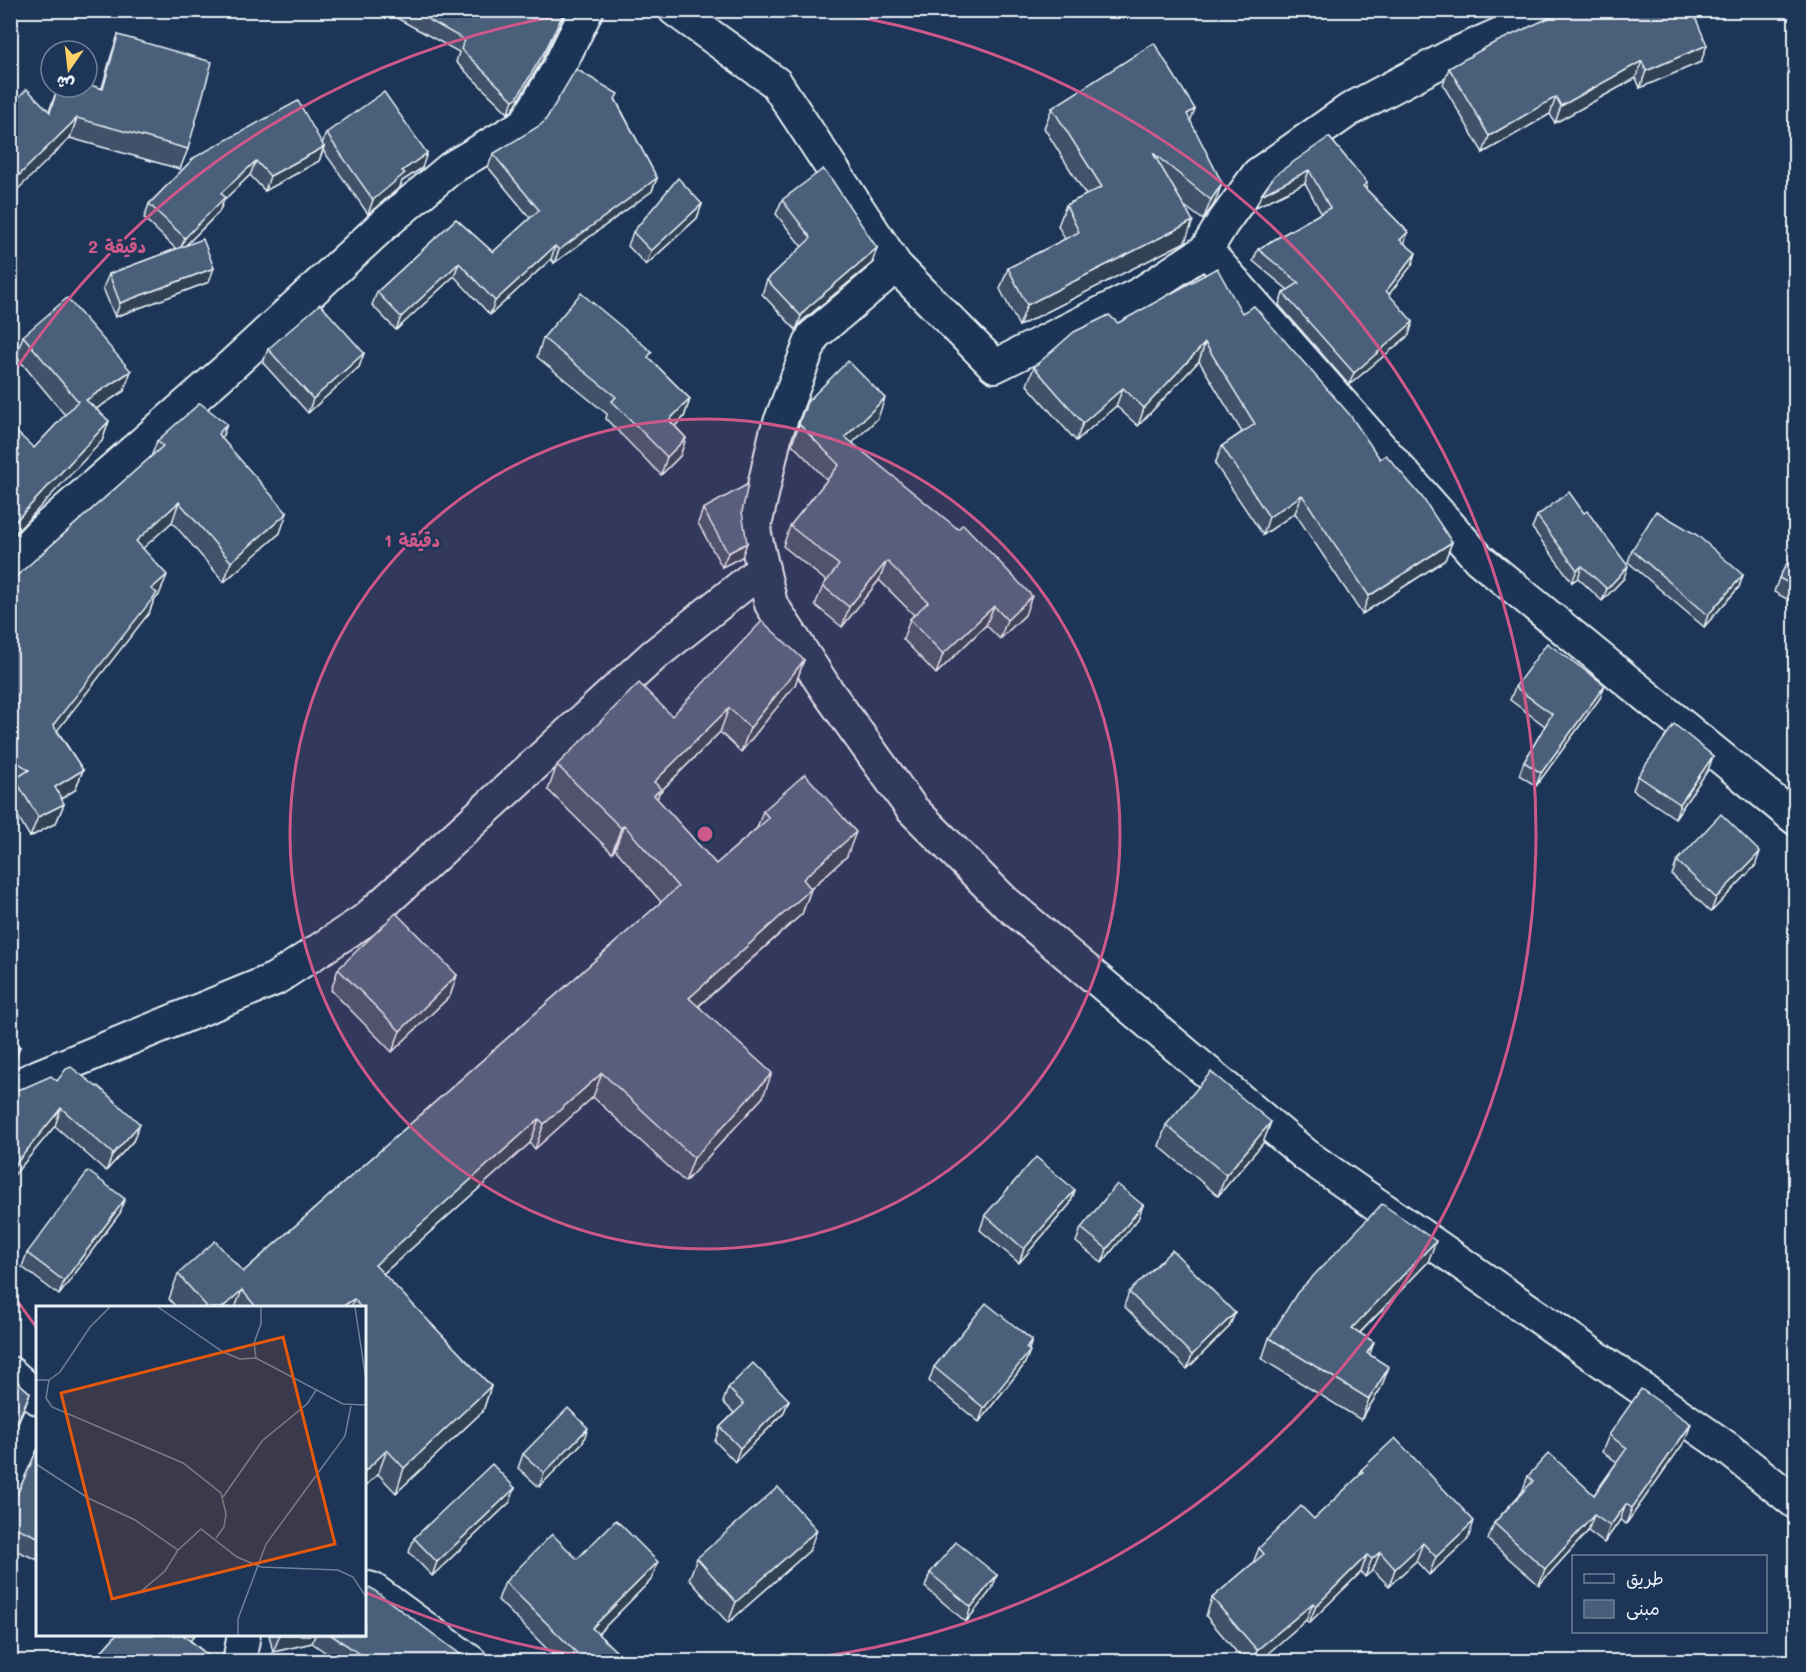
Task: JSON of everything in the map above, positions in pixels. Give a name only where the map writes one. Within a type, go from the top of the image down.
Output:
[{"type":"street","points":[[10,565],[40,533],[232,364],[382,226],[451,168],[525,124],[557,71],[587,10]]},
{"type":"street","points":[[675,10],[776,83],[896,266],[995,366],[1141,293],[1206,250],[1258,174],[1349,110],[1453,55],[1554,10]]},
{"type":"street","points":[[1206,250],[1479,559],[1796,819]]},
{"type":"street","points":[[896,266],[813,336],[776,433],[754,530],[771,604],[826,689],[912,809],[1004,900],[1307,1156],[1727,1448],[1796,1503]]},
{"type":"street","points":[[10,1089],[275,979],[364,921],[653,656],[763,569]]},
{"type":"street","points":[[10,1373],[36,1396]]},
{"type":"street","points":[[366,1587],[372,1588],[471,1662]]},
{"type":"street","points":[[239,1662],[244,1636]]},
{"type":"building","points":[[411,10],[565,10],[546,49],[517,98],[513,100],[461,49],[465,40]]},
{"type":"building","points":[[1566,10],[1574,10],[1576,13],[1581,10],[1692,10],[1707,45],[1646,71],[1642,61],[1561,106],[1556,97],[1489,136],[1449,68],[1490,45]]},
{"type":"building","points":[[118,35],[212,62],[188,149],[77,118],[10,184],[10,106],[27,89],[50,112],[54,99],[99,99],[99,88],[103,89]]},
{"type":"building","points":[[1154,43],[1195,109],[1187,114],[1222,183],[1211,200],[1153,153],[1193,221],[1027,305],[1008,268],[1079,232],[1066,205],[1102,187],[1052,108]]},
{"type":"building","points":[[576,69],[618,94],[615,99],[657,178],[559,250],[555,246],[495,301],[459,263],[401,317],[377,292],[456,219],[493,252],[539,210],[493,154],[545,121]]},
{"type":"building","points":[[384,92],[427,153],[402,171],[405,173],[373,200],[326,133]]},
{"type":"building","points":[[298,101],[324,147],[270,176],[256,161],[221,193],[225,197],[185,238],[149,204],[195,157]]},
{"type":"building","points":[[1329,137],[1367,183],[1363,186],[1408,232],[1400,240],[1416,253],[1386,291],[1413,322],[1354,373],[1283,293],[1299,283],[1258,249],[1330,208],[1309,170],[1261,195],[1275,175]]},
{"type":"building","points":[[823,169],[877,248],[807,308],[801,316],[767,280],[811,238],[782,200]]},
{"type":"building","points":[[678,178],[702,204],[651,251],[633,232]]},
{"type":"building","points":[[203,239],[214,268],[120,303],[109,274]]},
{"type":"building","points":[[1217,268],[1242,313],[1254,306],[1350,415],[1380,459],[1386,455],[1422,497],[1452,542],[1369,596],[1302,495],[1269,517],[1222,446],[1255,424],[1205,343],[1144,408],[1123,388],[1083,423],[1034,367],[1074,332],[1109,315],[1118,323]]},
{"type":"building","points":[[581,293],[652,352],[648,357],[690,399],[669,420],[686,438],[667,457],[612,401],[616,397],[543,338]]},
{"type":"building","points":[[67,298],[131,371],[86,400],[109,421],[10,527],[10,462],[20,455],[10,458],[10,426],[34,448],[78,401],[23,336]]},
{"type":"building","points":[[320,304],[364,353],[313,399],[268,349]]},
{"type":"building","points":[[848,361],[885,398],[845,437],[958,529],[963,524],[1032,596],[1007,620],[994,606],[943,654],[910,619],[928,602],[887,561],[849,607],[823,586],[839,565],[790,526],[839,465],[799,424],[807,402]]},
{"type":"building","points":[[200,403],[227,424],[218,434],[287,513],[231,562],[179,502],[136,541],[167,575],[151,589],[157,593],[53,725],[83,770],[55,787],[64,804],[38,817],[15,779],[29,770],[10,757],[10,582],[163,446],[157,441]]},
{"type":"building","points":[[748,484],[742,512],[747,543],[728,553],[703,509]]},
{"type":"building","points":[[1569,492],[1584,513],[1587,511],[1628,566],[1607,589],[1582,566],[1577,570],[1537,516]]},
{"type":"building","points":[[1656,511],[1697,535],[1743,575],[1708,615],[1632,550]]},
{"type":"building","points":[[1796,547],[1796,587],[1779,578]]},
{"type":"building","points":[[762,621],[804,660],[750,728],[729,708],[654,782],[661,789],[654,795],[716,864],[769,818],[763,811],[805,774],[856,832],[803,879],[811,889],[689,998],[772,1073],[694,1158],[602,1073],[544,1124],[539,1119],[375,1265],[491,1386],[404,1468],[387,1450],[366,1470],[366,1306],[359,1306],[354,1299],[343,1306],[255,1306],[242,1290],[224,1306],[206,1306],[178,1274],[215,1241],[243,1272],[678,887],[624,825],[621,828],[557,765],[639,683],[672,716]]},
{"type":"building","points":[[1547,643],[1605,685],[1541,773],[1524,762],[1552,714],[1515,687]]},
{"type":"building","points":[[1674,724],[1713,756],[1680,804],[1638,776]]},
{"type":"building","points":[[1721,814],[1760,852],[1716,898],[1677,861]]},
{"type":"building","points":[[396,913],[457,975],[400,1031],[338,969]]},
{"type":"building","points":[[15,1043],[20,1047],[10,1053],[10,1049]]},
{"type":"building","points":[[71,1067],[98,1086],[140,1124],[113,1154],[61,1108],[10,1171],[10,1088],[14,1090],[24,1088],[51,1076],[57,1081],[66,1069]]},
{"type":"building","points":[[1211,1072],[1271,1122],[1226,1175],[1166,1125]]},
{"type":"building","points":[[1036,1157],[1075,1190],[1024,1249],[985,1215]]},
{"type":"building","points":[[88,1171],[125,1199],[64,1281],[27,1253]]},
{"type":"building","points":[[1117,1184],[1143,1205],[1107,1249],[1081,1228]]},
{"type":"building","points":[[1382,1204],[1436,1241],[1352,1328],[1374,1342],[1367,1353],[1389,1367],[1369,1399],[1269,1338],[1297,1293]]},
{"type":"building","points":[[1172,1250],[1235,1313],[1192,1355],[1129,1292]]},
{"type":"building","points":[[986,1303],[1032,1340],[1026,1348],[1030,1351],[984,1408],[934,1367]]},
{"type":"building","points":[[753,1363],[789,1400],[740,1448],[720,1427],[744,1404],[728,1388]]},
{"type":"building","points":[[10,1375],[30,1393],[15,1427],[10,1425]]},
{"type":"building","points":[[1641,1389],[1691,1424],[1632,1508],[1626,1504],[1610,1526],[1594,1515],[1545,1569],[1494,1523],[1533,1481],[1528,1476],[1549,1453],[1594,1495],[1627,1448],[1609,1435]]},
{"type":"building","points":[[568,1408],[588,1428],[544,1473],[523,1454]]},
{"type":"building","points":[[1395,1438],[1474,1521],[1436,1557],[1423,1543],[1395,1569],[1380,1552],[1372,1559],[1367,1555],[1316,1606],[1313,1603],[1257,1650],[1212,1598],[1264,1554],[1259,1548],[1301,1506],[1314,1519]]},
{"type":"building","points":[[36,1452],[36,1536],[10,1525],[10,1510]]},
{"type":"building","points":[[492,1464],[515,1488],[437,1562],[414,1538]]},
{"type":"building","points":[[778,1487],[817,1530],[736,1602],[697,1558]]},
{"type":"building","points":[[616,1520],[658,1562],[592,1628],[627,1662],[586,1662],[505,1582],[552,1534],[577,1559]]},
{"type":"building","points":[[956,1542],[997,1575],[971,1607],[930,1573]]},
{"type":"building","points":[[371,1588],[473,1662],[372,1662],[333,1636],[366,1636],[366,1591]]},
{"type":"building","points":[[115,1636],[184,1636],[216,1662],[111,1662],[101,1652]]},
{"type":"building","points":[[491,1656],[499,1662],[483,1662]]}]
